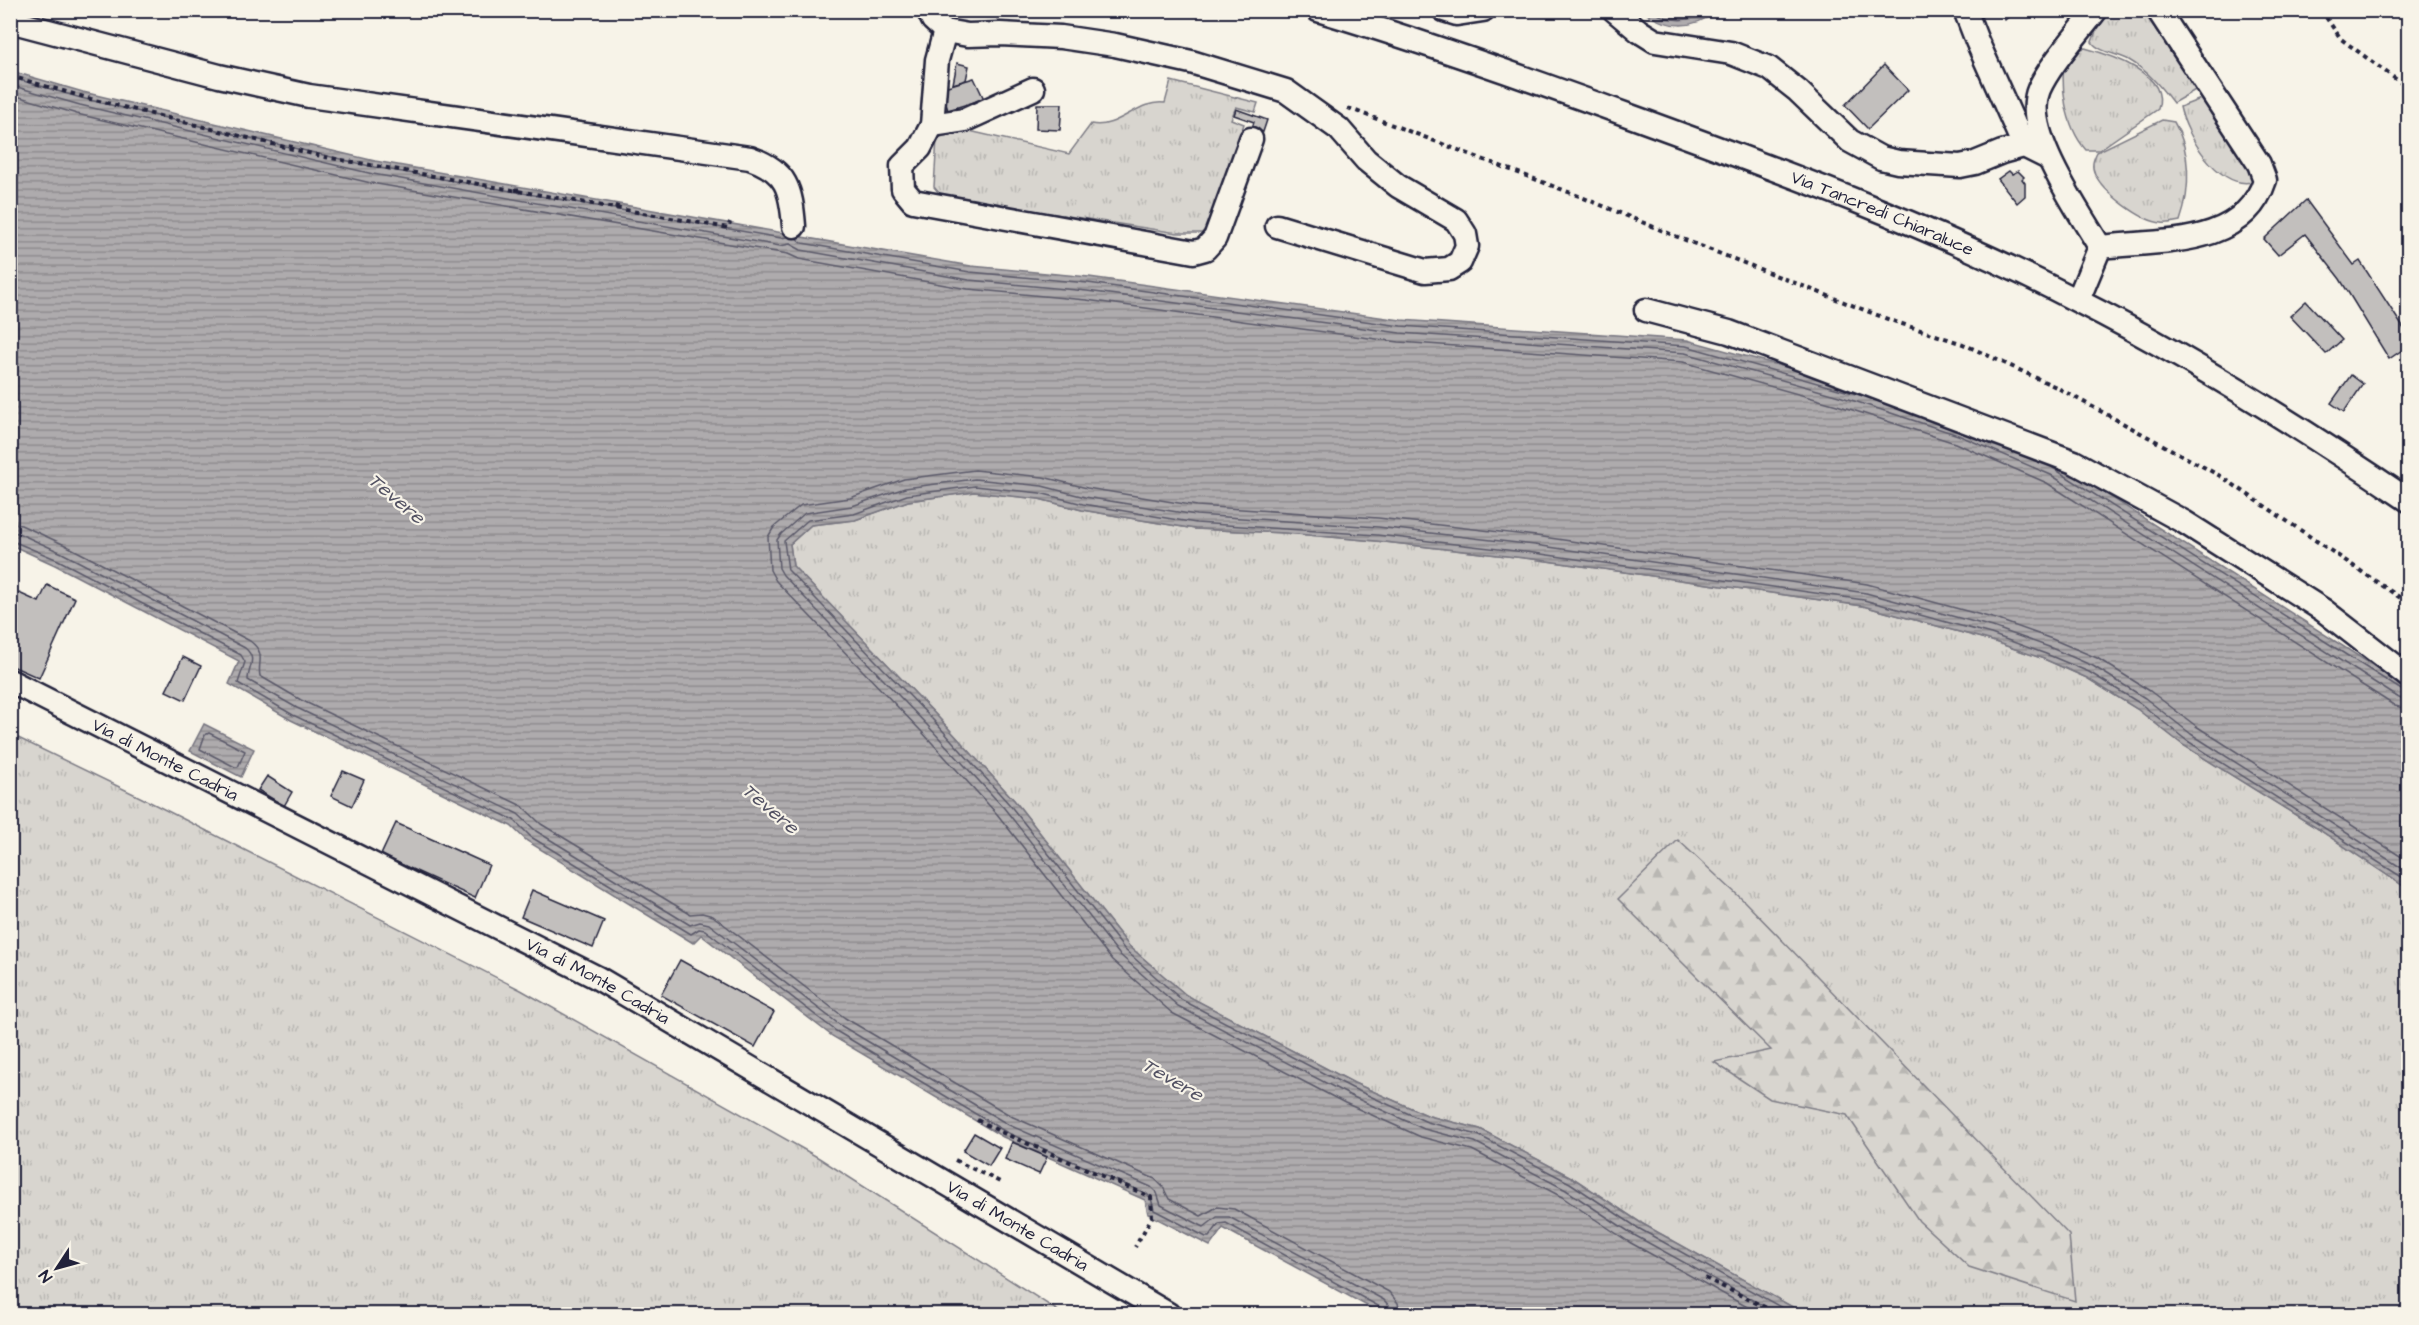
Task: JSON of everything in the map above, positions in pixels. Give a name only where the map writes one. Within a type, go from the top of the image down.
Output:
[{"type":"street","points":[[928,10],[933,20],[945,31],[968,35],[1061,37],[1115,45],[1191,62],[1286,91],[1339,129],[1366,160],[1398,186],[1456,220],[1466,234],[1467,246],[1460,262],[1449,269],[1425,271],[1277,226]]},
{"type":"street","name":"Via Tancredi Chiaraluce","points":[[1318,10],[1486,64],[1861,202],[1994,260],[2078,300],[2239,390],[2409,500]]},
{"type":"street","points":[[1444,10],[1466,14],[1483,10]]},
{"type":"street","points":[[1614,10],[1638,31],[1655,41],[1731,53],[1769,68],[1794,87],[1850,141],[1881,158],[1909,163],[1960,166],[2024,146]]},
{"type":"street","points":[[1965,10],[2024,146],[2048,158]]},
{"type":"street","points":[[2096,10],[2043,81],[2035,109],[2048,158],[2100,247]]},
{"type":"street","points":[[2100,247],[2197,237],[2226,228],[2252,205],[2265,180],[2259,164],[2158,10]]},
{"type":"street","points":[[10,21],[219,76],[299,94],[391,109],[750,158],[776,170],[785,182],[792,204],[794,226]]},
{"type":"street","points":[[945,31],[937,60],[932,125],[920,148],[902,166],[903,189],[913,201],[1194,252],[1205,249],[1215,238],[1251,139]]},
{"type":"street","points":[[932,125],[965,120],[1033,89]]},
{"type":"street","points":[[2078,300],[2100,247]]},
{"type":"street","points":[[1646,310],[1758,342],[2074,462],[2184,522],[2323,610],[2409,676]]},
{"type":"street","name":"Via di Monte Cadria","points":[[10,681],[596,977],[1168,1314]]},
{"type":"path","points":[[2321,10],[2341,39],[2409,88]]},
{"type":"path","points":[[10,76],[290,149],[406,169],[517,192],[728,228],[730,222]]},
{"type":"path","points":[[1341,105],[1403,131],[1579,196],[1890,320],[1963,344],[2056,387],[2222,477],[2409,603]]},
{"type":"path","points":[[290,149],[292,141]]},
{"type":"path","points":[[517,185],[517,192]]},
{"type":"path","points":[[616,209],[618,202]]},
{"type":"path","points":[[977,1120],[1004,1134],[1151,1197],[1152,1217],[1135,1247]]},
{"type":"path","points":[[955,1160],[1002,1183]]},
{"type":"path","points":[[1705,1278],[1779,1314]]},
{"type":"green space","points":[[2109,11],[2146,11],[2196,84],[2197,89],[2173,103],[2153,79],[2136,64],[2095,45],[2092,42],[2096,31]]},
{"type":"green space","points":[[2085,48],[2136,68],[2155,86],[2159,97],[2158,109],[2099,150],[2086,150],[2079,140],[2069,117],[2064,91],[2066,53]]},
{"type":"green space","points":[[1171,81],[1258,103],[1255,112],[1236,107],[1231,119],[1244,124],[1206,228],[1202,233],[1177,233],[965,200],[940,194],[934,187],[937,138],[965,130],[1069,154],[1091,124],[1110,123],[1146,105],[1165,103]]},
{"type":"green space","points":[[2206,97],[2257,171],[2252,182],[2239,182],[2227,177],[2216,169],[2196,145],[2183,119],[2180,107]]},
{"type":"green space","points":[[2162,120],[2174,122],[2180,133],[2188,170],[2184,209],[2180,221],[2167,223],[2144,217],[2124,205],[2099,181],[2093,166],[2097,152]]},
{"type":"green space","points":[[974,492],[1039,499],[1082,510],[1195,529],[1285,533],[1376,541],[1533,559],[1863,606],[1989,640],[2044,659],[2087,678],[2137,709],[2183,745],[2315,827],[2408,889],[2408,1314],[1805,1314],[1641,1223],[1573,1178],[1480,1129],[1429,1116],[1354,1083],[1186,995],[1129,946],[1014,800],[793,566],[790,544],[811,525],[855,520],[908,501]]},
{"type":"green space","points":[[10,734],[140,797],[521,990],[819,1158],[1063,1314],[11,1314]]},
{"type":"green space","points":[[1678,840],[1744,901],[2069,1235],[2075,1301],[1969,1267],[1919,1221],[1847,1115],[1770,1099],[1714,1062],[1771,1050],[1618,899]]},
{"type":"water","points":[[1642,11],[1717,11],[1699,22],[1680,25],[1661,21]]},
{"type":"water","name":"Tevere","points":[[11,71],[83,92],[375,161],[783,233],[785,225],[801,227],[802,237],[971,266],[1089,277],[1401,320],[1687,340],[1843,383],[2058,463],[2408,688],[2408,889],[2315,827],[2183,745],[2137,709],[2087,678],[2044,659],[1989,640],[1863,606],[1533,559],[1376,541],[1285,533],[1195,529],[1082,510],[1039,499],[974,492],[908,501],[855,520],[811,525],[790,544],[793,566],[1014,800],[1129,946],[1186,995],[1354,1083],[1429,1116],[1480,1129],[1573,1178],[1641,1223],[1805,1314],[1382,1314],[1223,1228],[1210,1246],[1148,1214],[1145,1200],[1003,1137],[832,1036],[701,935],[693,943],[527,841],[511,826],[291,720],[229,684],[239,661],[55,565],[11,545]]},
{"type":"water","points":[[204,724],[254,749],[241,777],[190,751]]},
{"type":"building","points":[[1997,10],[2016,10],[2005,20]]},
{"type":"building","points":[[957,63],[969,66],[966,80],[953,84]]},
{"type":"building","points":[[1884,65],[1908,90],[1868,129],[1845,105]]},
{"type":"building","points":[[974,78],[984,99],[948,110],[941,88]]},
{"type":"building","points":[[1037,104],[1062,104],[1060,130],[1036,129]]},
{"type":"building","points":[[1236,109],[1267,120],[1263,132],[1252,128],[1254,122],[1234,115]]},
{"type":"building","points":[[2009,171],[2012,174],[2018,171],[2024,177],[2022,179],[2025,183],[2025,196],[2017,203],[1998,179]]},
{"type":"building","points":[[2306,200],[2354,265],[2360,261],[2408,335],[2408,346],[2389,359],[2340,279],[2305,234],[2278,255],[2264,239]]},
{"type":"building","points":[[2306,301],[2342,340],[2326,354],[2290,316]]},
{"type":"building","points":[[2351,375],[2363,384],[2344,412],[2331,403]]},
{"type":"building","points":[[47,585],[75,598],[39,678],[10,665],[10,589],[39,602]]},
{"type":"building","points":[[183,657],[201,666],[185,700],[166,691]]},
{"type":"building","points":[[343,771],[364,780],[352,806],[331,796]]},
{"type":"building","points":[[267,776],[292,792],[284,806],[258,790]]},
{"type":"building","points":[[396,823],[489,865],[475,898],[381,855]]},
{"type":"building","points":[[532,890],[604,921],[593,948],[521,917]]},
{"type":"building","points":[[680,960],[774,1012],[755,1047],[661,995]]},
{"type":"building","points":[[974,1133],[1000,1148],[989,1166],[963,1151]]},
{"type":"building","points":[[1012,1142],[1047,1157],[1039,1174],[1005,1159]]}]
